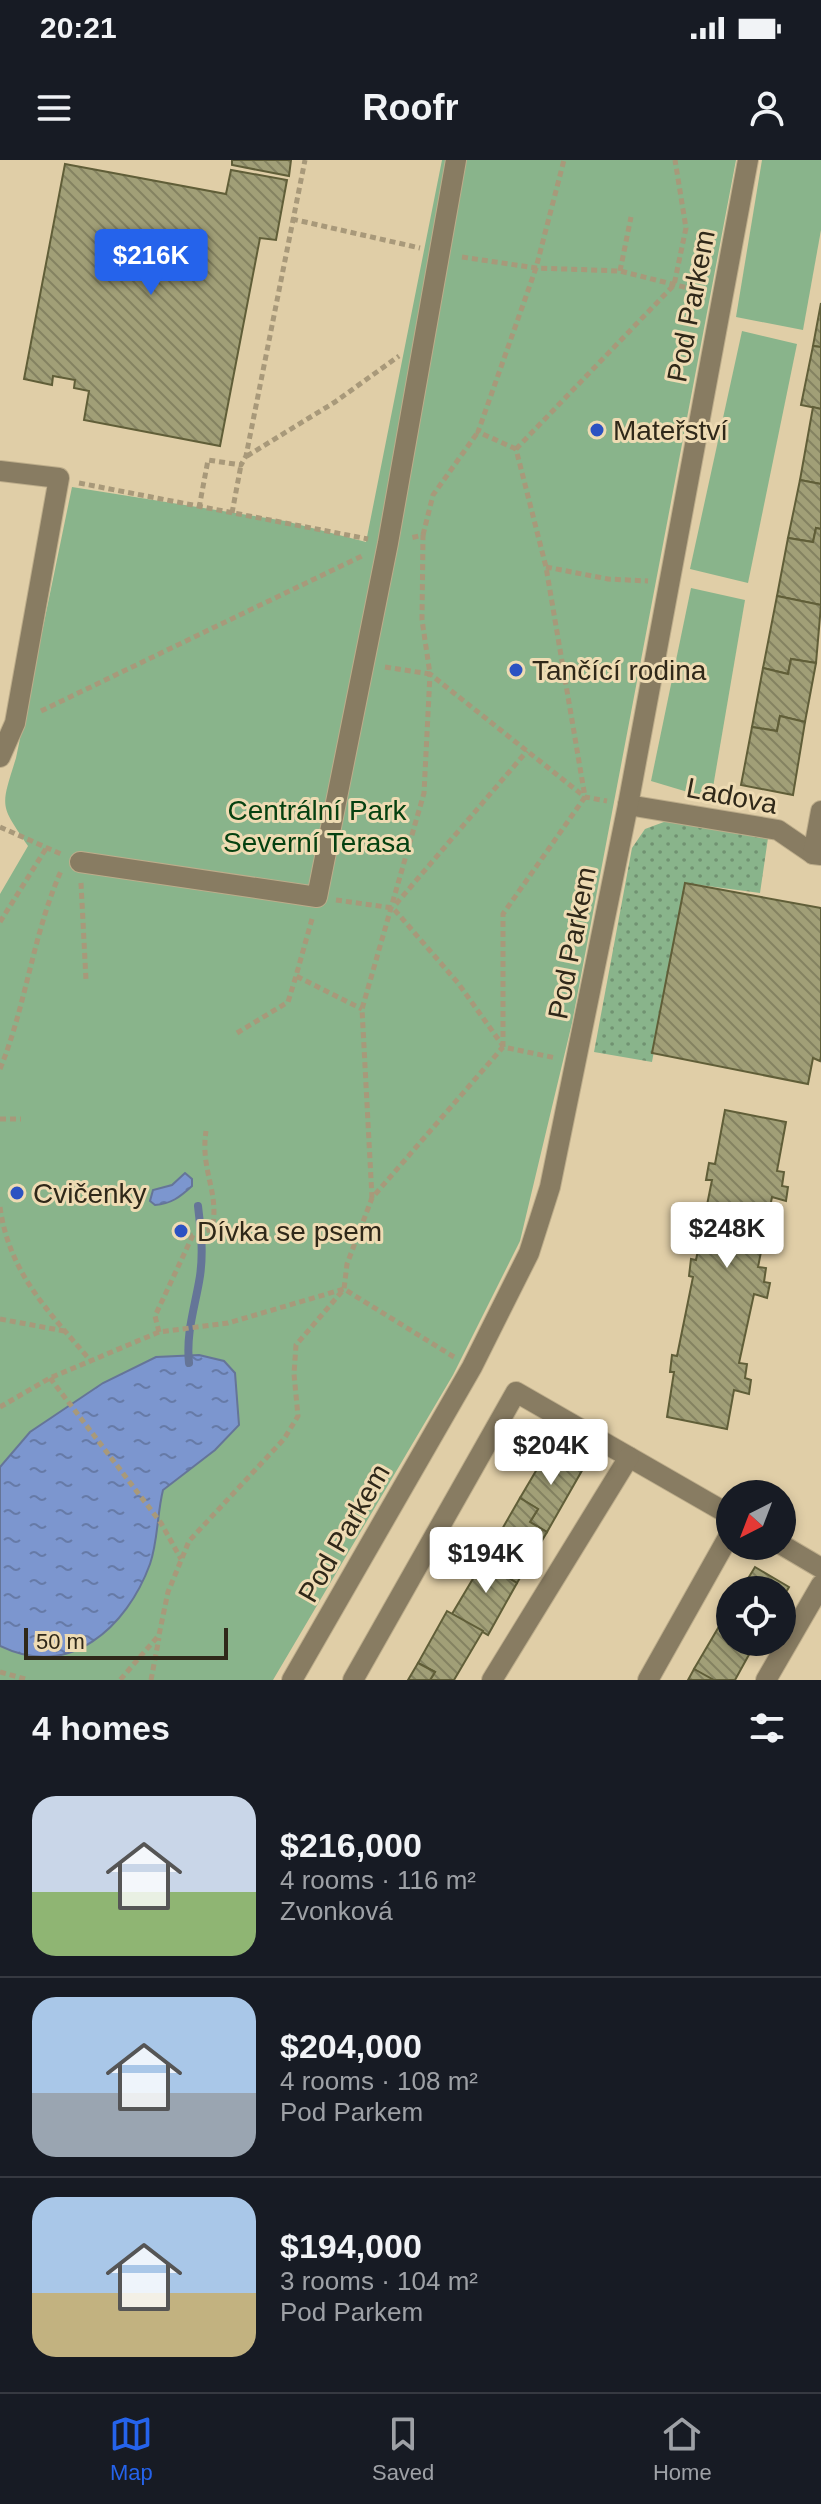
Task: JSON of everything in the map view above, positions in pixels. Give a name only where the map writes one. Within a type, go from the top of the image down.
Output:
[{"type":"street","points":[[80,862],[317,897],[388,543],[456,160]]},
{"type":"street","name":"Pod Parkem","points":[[292,1680],[472,1367],[529,1253],[550,1187],[628,805],[748,160]]},
{"type":"street","points":[[0,471],[59,478],[15,723],[0,757]]},
{"type":"street","name":"Ladova","points":[[628,805],[778,830],[817,855]]},
{"type":"street","points":[[817,855],[821,811]]},
{"type":"street","points":[[353,1680],[516,1392],[716,1507]]},
{"type":"street","points":[[492,1680],[629,1457]]},
{"type":"street","points":[[796,1553],[821,1568]]},
{"type":"street","points":[[648,1680],[716,1559]]},
{"type":"street","points":[[766,1680],[821,1585]]},
{"type":"path","points":[[232,513],[305,160]]},
{"type":"path","points":[[372,1198],[362,1009],[424,793],[430,674],[422,620],[423,535],[433,495],[478,432],[536,268],[564,160]]},
{"type":"path","points":[[516,449],[674,285],[686,228],[675,160]]},
{"type":"path","points":[[620,271],[631,217]]},
{"type":"path","points":[[292,219],[439,253],[536,268],[620,271],[721,296]]},
{"type":"path","points":[[246,456],[335,402],[424,337]]},
{"type":"path","points":[[478,432],[516,449]]},
{"type":"path","points":[[151,1680],[168,1592],[189,1541],[284,1439],[298,1416],[294,1374],[296,1345],[344,1289],[347,1264],[372,1198],[503,1047],[503,914],[585,797],[546,567],[516,449]]},
{"type":"path","points":[[199,508],[208,460],[241,465]]},
{"type":"path","points":[[59,478],[388,543]]},
{"type":"path","points":[[15,723],[388,543],[423,535]]},
{"type":"path","points":[[546,567],[608,579],[669,585]]},
{"type":"path","points":[[363,663],[430,674],[585,797],[628,805]]},
{"type":"path","points":[[393,908],[527,751]]},
{"type":"path","points":[[0,827],[80,862]]},
{"type":"path","points":[[0,922],[47,847]]},
{"type":"path","points":[[80,862],[86,980]]},
{"type":"path","points":[[0,1069],[12,1039],[22,990],[60,871],[80,862]]},
{"type":"path","points":[[237,1033],[288,1002],[317,897],[393,908],[458,983],[503,1047],[577,1063]]},
{"type":"path","points":[[296,976],[362,1009]]},
{"type":"path","points":[[0,1119],[21,1119]]},
{"type":"path","points":[[159,1332],[155,1316],[193,1235],[212,1229],[217,1208],[202,1156],[206,1131]]},
{"type":"path","points":[[0,1207],[2,1224],[28,1288],[90,1360]]},
{"type":"path","points":[[0,1407],[50,1378],[159,1332],[228,1323],[344,1289],[472,1367]]},
{"type":"path","points":[[0,1319],[65,1331]]},
{"type":"path","points":[[50,1378],[161,1523],[181,1560]]},
{"type":"path","points":[[120,1680],[159,1635]]},
{"type":"path","points":[[0,1672],[29,1680]]},
{"type":"green space","name":"Centrální Park Severní Terasa","points":[[442,160],[736,160],[572,1023],[520,1241],[453,1375],[273,1680],[0,1680],[0,894],[28,846],[12,822],[5,797],[16,758],[72,487],[285,521],[366,542]]},
{"type":"green space","points":[[762,160],[821,160],[821,230],[803,330],[736,317]]},
{"type":"green space","points":[[742,331],[797,344],[748,583],[690,569]]},
{"type":"green space","points":[[691,588],[745,600],[711,799],[651,781]]},
{"type":"green space","points":[[672,819],[768,838],[760,893],[685,883],[652,1062],[594,1052],[632,848],[645,829]]},
{"type":"water","points":[[185,1173],[192,1179],[192,1186],[171,1201],[155,1205],[150,1201],[153,1190],[172,1185]]},
{"type":"water","points":[[199,1355],[224,1361],[235,1373],[239,1425],[215,1450],[163,1490],[150,1564],[127,1608],[111,1627],[72,1652],[50,1656],[26,1655],[0,1646],[0,1467],[30,1432],[103,1383],[156,1357]]},
{"type":"building","points":[[232,160],[291,160],[289,176],[232,165]]},
{"type":"building","points":[[65,164],[226,194],[231,170],[287,180],[276,240],[260,238],[220,446],[84,420],[89,391],[74,388],[75,380],[53,376],[52,385],[24,379]]},
{"type":"building","points":[[821,303],[821,347],[813,346]]},
{"type":"building","points":[[813,346],[821,347],[821,409],[801,405]]},
{"type":"building","points":[[813,407],[821,409],[821,484],[800,480]]},
{"type":"building","points":[[800,480],[821,484],[821,529],[816,528],[813,542],[788,538]]},
{"type":"building","points":[[816,528],[821,529],[821,605],[777,596],[788,538],[813,542]]},
{"type":"building","points":[[777,596],[821,605],[816,663],[791,659],[788,674],[763,668]]},
{"type":"building","points":[[791,659],[816,663],[805,722],[780,716],[777,731],[752,727],[763,668],[788,674]]},
{"type":"building","points":[[780,716],[805,722],[793,795],[741,785],[752,727],[777,731]]},
{"type":"building","points":[[685,883],[821,908],[821,1056],[820,1061],[813,1058],[808,1084],[652,1053]]},
{"type":"building","points":[[725,1110],[786,1122],[777,1171],[784,1172],[782,1186],[788,1187],[786,1201],[772,1197],[758,1267],[766,1268],[764,1282],[770,1283],[767,1298],[754,1294],[739,1363],[747,1364],[745,1378],[751,1380],[749,1394],[734,1390],[727,1429],[667,1417],[674,1372],[670,1372],[672,1355],[677,1356],[693,1277],[689,1276],[691,1259],[696,1260],[712,1180],[706,1180],[709,1163],[715,1164]]},
{"type":"building","points":[[550,1447],[584,1467],[547,1532],[530,1522],[538,1509],[520,1498]]},
{"type":"building","points":[[520,1498],[538,1509],[530,1522],[547,1532],[517,1583],[500,1573],[507,1560],[490,1550]]},
{"type":"building","points":[[490,1550],[507,1560],[500,1573],[517,1583],[488,1635],[452,1614]]},
{"type":"building","points":[[755,1567],[770,1576],[750,1576]]},
{"type":"building","points":[[447,1611],[483,1631],[454,1680],[430,1680],[435,1672],[418,1663]]},
{"type":"building","points":[[716,1632],[716,1656],[748,1656],[735,1680],[711,1680],[694,1669]]},
{"type":"building","points":[[418,1663],[435,1672],[430,1680],[408,1680]]},
{"type":"building","points":[[694,1669],[712,1679],[688,1680]]},
{"type":"waterway","points":[[189,1363],[190,1332],[201,1263],[198,1206]]},
{"type":"place","name":"Mateřství","points":[[597,430]]},
{"type":"place","name":"Tančící rodina","points":[[516,670]]},
{"type":"place","name":"Cvičenky","points":[[17,1193]]},
{"type":"place","name":"Dívka se psem","points":[[181,1231]]}]
